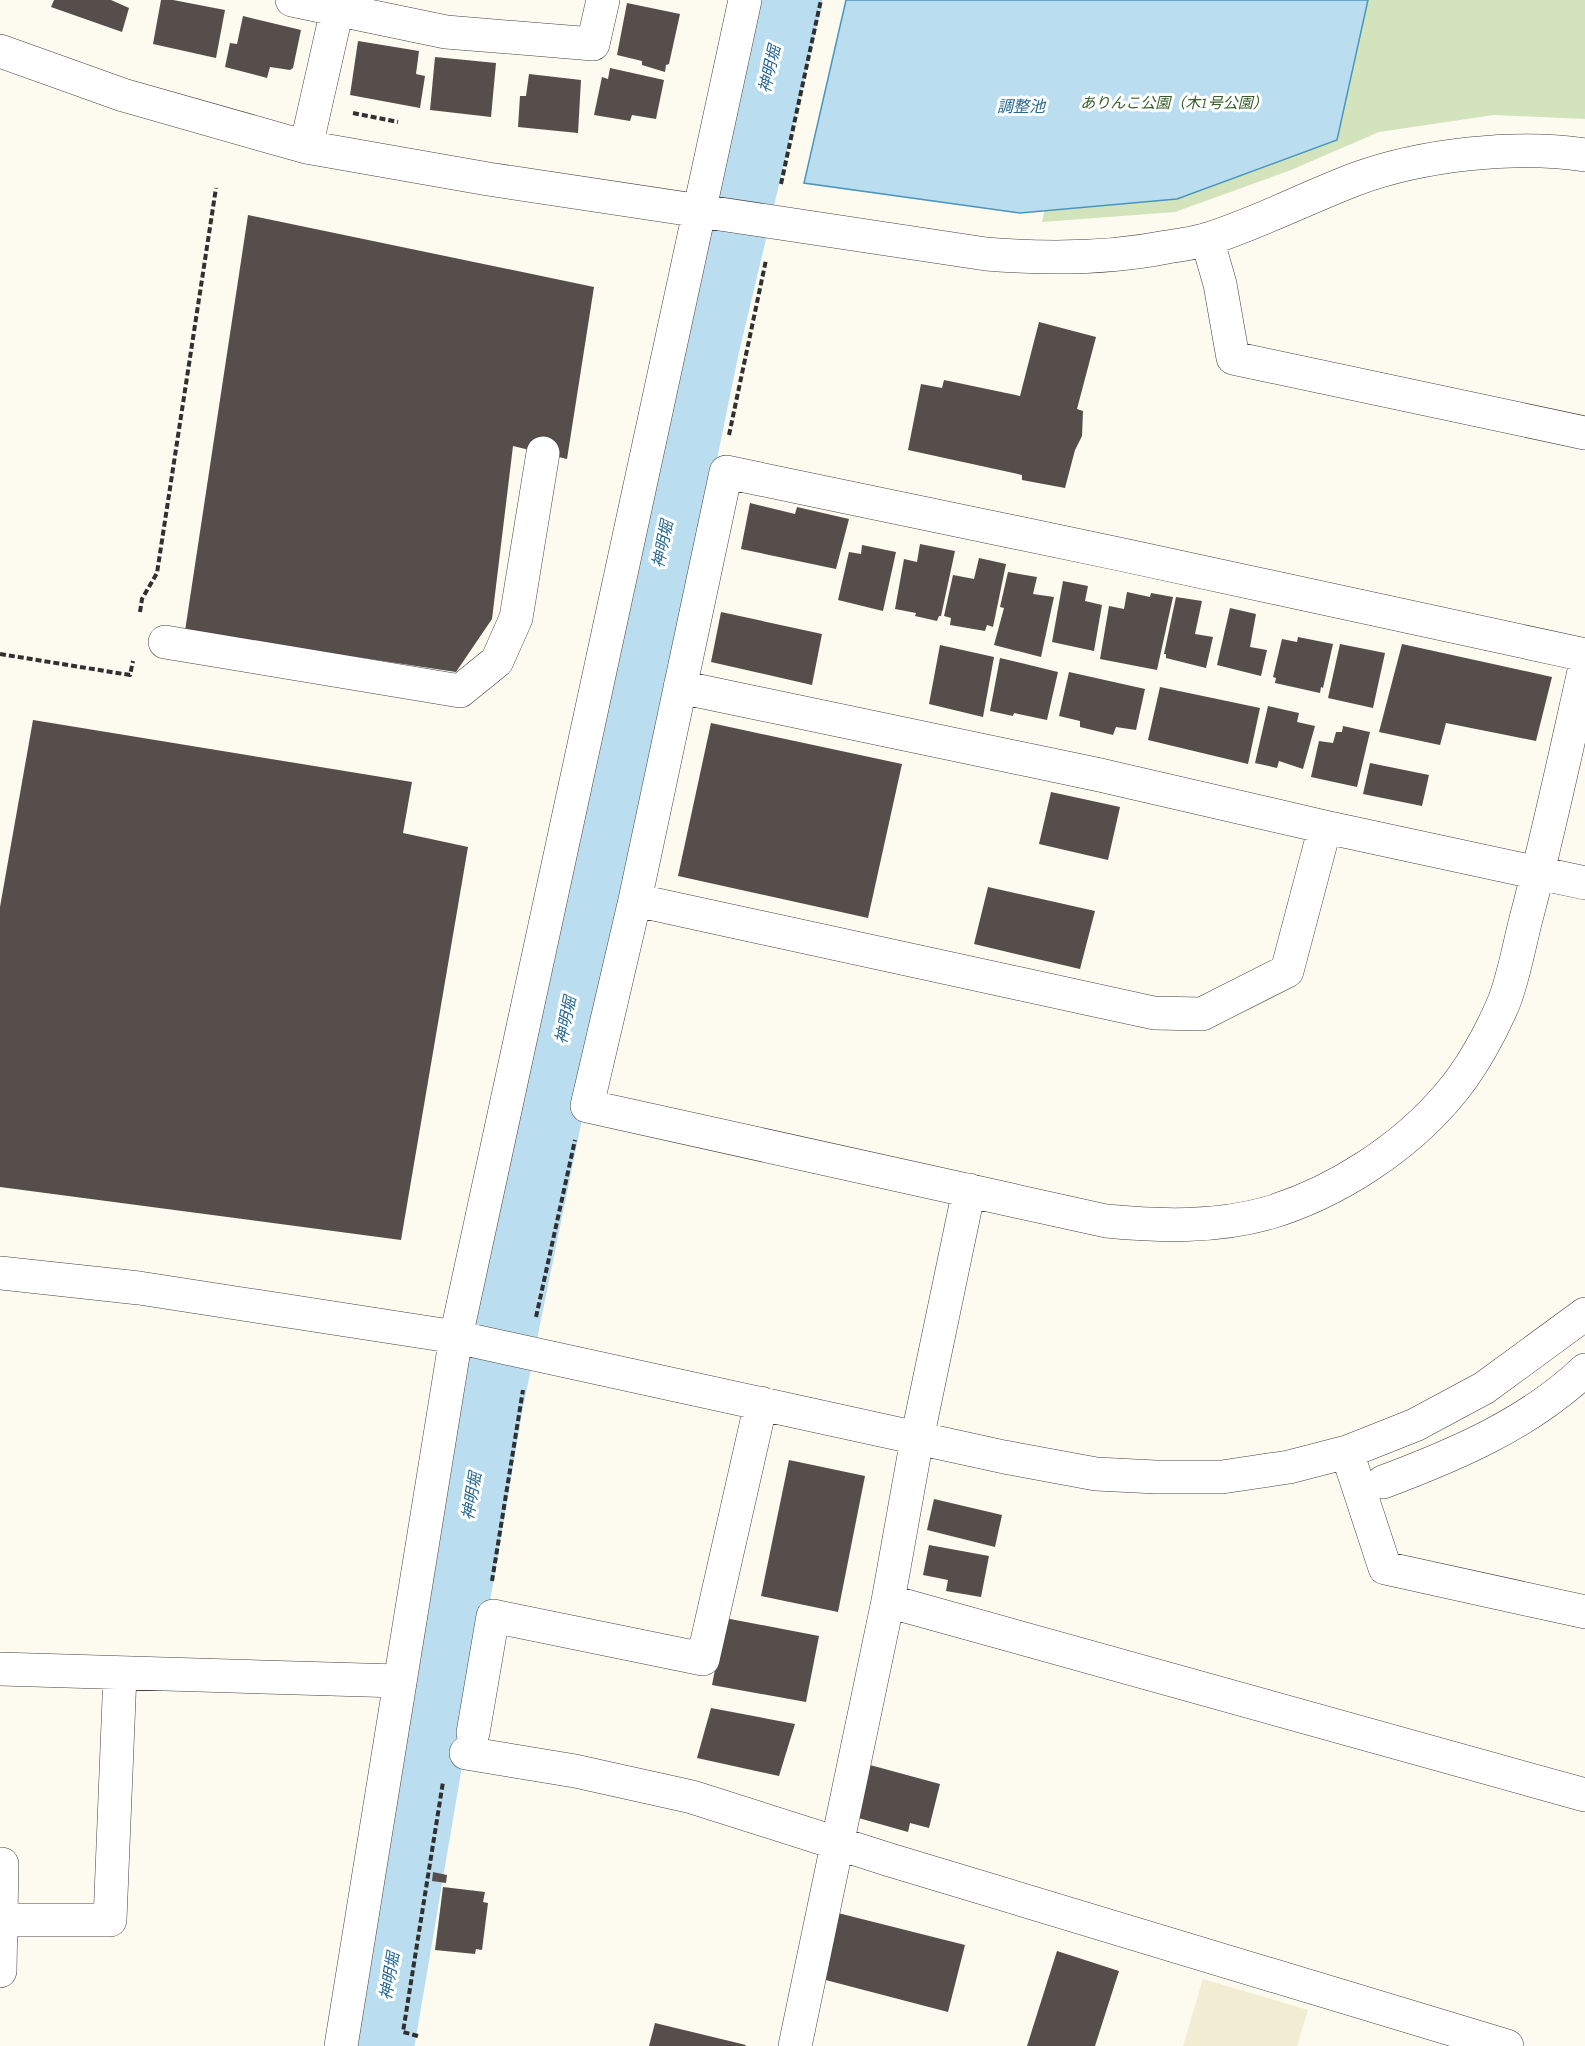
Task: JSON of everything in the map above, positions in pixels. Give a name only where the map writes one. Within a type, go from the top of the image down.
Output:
[{"type":"street","points":[[292,0],[446,32],[593,44],[603,0]]},
{"type":"street","points":[[341,2046],[399,1681],[466,1339],[710,211],[745,0]]},
{"type":"street","points":[[306,147],[337,10]]},
{"type":"street","points":[[0,51],[123,95],[306,147],[488,179],[986,254],[1032,258],[1089,258],[1143,252],[1207,240],[1356,179],[1441,158],[1500,152],[1545,151],[1585,155]]},
{"type":"street","points":[[1207,240],[1220,284],[1233,358],[1585,433]]},
{"type":"street","points":[[165,642],[460,691],[497,661],[516,618],[543,453]]},
{"type":"street","points":[[1585,655],[726,472],[635,900],[587,1106],[1106,1221],[1154,1225],[1204,1224],[1267,1213],[1311,1197],[1355,1175],[1405,1138],[1449,1096],[1475,1057],[1504,1001],[1539,872],[1585,667]]},
{"type":"street","points":[[680,687],[1088,772],[1325,827],[1585,883]]},
{"type":"street","points":[[635,900],[1154,1013],[1202,1014],[1287,971],[1325,827]]},
{"type":"street","points":[[795,2046],[888,1601],[916,1439],[969,1190]]},
{"type":"street","points":[[0,1273],[139,1288],[466,1339],[916,1439],[1096,1474],[1156,1477],[1222,1476],[1289,1467],[1347,1452],[1415,1425],[1484,1388],[1585,1314]]},
{"type":"street","points":[[1383,1482],[1465,1450],[1526,1416],[1571,1384],[1585,1370]]},
{"type":"street","points":[[761,1403],[703,1659],[494,1616],[470,1743],[575,1772],[693,1797],[836,1844],[1507,2046]]},
{"type":"street","points":[[1347,1452],[1385,1568],[1585,1612]]},
{"type":"street","points":[[888,1601],[1585,1795]]},
{"type":"street","points":[[0,1669],[399,1681]]},
{"type":"street","points":[[2,1920],[110,1920],[120,1674]]},
{"type":"street","points":[[0,1971],[2,1864]]},
{"type":"path","points":[[726,472],[725,455],[771,221],[821,0]]},
{"type":"path","points":[[139,618],[142,599],[157,573],[216,188]]},
{"type":"path","points":[[0,654],[130,675],[133,656]]},
{"type":"path","points":[[536,1317],[579,1121],[587,1106]]},
{"type":"path","points":[[494,1616],[490,1595],[525,1383]]},
{"type":"path","points":[[418,2036],[403,2032],[446,1767],[470,1743]]},
{"type":"shaded area","points":[[1203,1979],[1308,2010],[1297,2046],[1183,2046]]},
{"type":"green space","name":"ありんこ公園（木1号公園）","points":[[1090,0],[1585,0],[1585,119],[1494,115],[1379,132],[1291,170],[1175,212],[1042,222]]},
{"type":"water","name":"調整池","points":[[846,0],[1368,0],[1337,140],[1177,199],[1020,213],[804,183]]},
{"type":"building","points":[[54,0],[111,0],[129,8],[122,32],[51,7]]},
{"type":"building","points":[[161,0],[173,0],[225,10],[216,58],[153,44]]},
{"type":"building","points":[[627,3],[680,14],[669,64],[666,65],[665,72],[642,65],[642,61],[617,55]]},
{"type":"building","points":[[243,16],[301,30],[293,68],[290,70],[270,67],[267,78],[225,67],[230,43],[237,44]]},
{"type":"building","points":[[358,41],[419,51],[416,74],[425,76],[420,108],[350,95]]},
{"type":"building","points":[[435,57],[496,63],[491,117],[430,110]]},
{"type":"building","points":[[610,68],[664,80],[656,119],[632,115],[630,121],[594,115],[602,77],[608,79]]},
{"type":"building","points":[[529,74],[581,80],[578,133],[518,127],[520,96],[526,96]]},
{"type":"building","points":[[248,215],[594,287],[567,459],[513,446],[492,619],[456,672],[185,631]]},
{"type":"building","points":[[1039,322],[1096,337],[1077,409],[1083,411],[1082,436],[1075,450],[1065,488],[1022,480],[1022,475],[908,450],[921,384],[942,388],[944,380],[1020,396]]},
{"type":"building","points":[[750,503],[795,514],[797,507],[849,519],[836,569],[741,549]]},
{"type":"building","points":[[920,544],[955,551],[941,616],[937,621],[915,616],[916,613],[895,609],[904,559],[917,562]]},
{"type":"building","points":[[862,545],[896,552],[883,611],[838,600],[849,552],[861,554]]},
{"type":"building","points":[[979,558],[1006,564],[993,627],[987,625],[985,631],[950,625],[951,618],[944,616],[953,575],[974,579]]},
{"type":"building","points":[[1008,572],[1037,577],[1033,594],[1054,597],[1041,657],[994,645],[1004,608],[1000,607]]},
{"type":"building","points":[[1063,581],[1088,586],[1085,601],[1102,605],[1094,651],[1052,642]]},
{"type":"building","points":[[1127,592],[1150,597],[1151,593],[1173,597],[1157,670],[1100,659],[1109,606],[1124,609]]},
{"type":"building","points":[[1176,597],[1202,601],[1195,634],[1213,637],[1206,668],[1166,658],[1164,654]]},
{"type":"building","points":[[1230,608],[1256,614],[1250,647],[1267,650],[1261,676],[1217,665]]},
{"type":"building","points":[[721,612],[822,634],[812,685],[711,662]]},
{"type":"building","points":[[1298,637],[1333,644],[1320,693],[1275,683],[1276,678],[1273,677],[1282,639],[1297,642]]},
{"type":"building","points":[[1340,644],[1385,653],[1373,708],[1328,698]]},
{"type":"building","points":[[1402,644],[1552,677],[1536,741],[1446,723],[1440,745],[1379,732]]},
{"type":"building","points":[[940,645],[994,657],[983,717],[929,704]]},
{"type":"building","points":[[1000,658],[1058,672],[1047,720],[990,711]]},
{"type":"building","points":[[1069,672],[1145,689],[1136,730],[1116,727],[1113,735],[1080,727],[1080,721],[1059,716]]},
{"type":"building","points":[[1160,687],[1260,708],[1248,764],[1148,740]]},
{"type":"building","points":[[1268,706],[1299,713],[1297,722],[1315,726],[1303,769],[1279,761],[1277,768],[1255,763]]},
{"type":"building","points":[[33,720],[412,782],[403,833],[468,847],[401,1240],[0,1187],[0,907]]},
{"type":"building","points":[[711,723],[902,764],[868,918],[678,876]]},
{"type":"building","points":[[1343,726],[1370,732],[1357,787],[1311,777],[1319,741],[1333,743],[1336,732],[1342,732]]},
{"type":"building","points":[[1370,763],[1429,775],[1422,806],[1363,794]]},
{"type":"building","points":[[1051,792],[1120,807],[1108,860],[1039,844]]},
{"type":"building","points":[[988,887],[1095,911],[1080,969],[974,944]]},
{"type":"building","points":[[789,1460],[865,1476],[838,1612],[761,1596]]},
{"type":"building","points":[[934,1499],[1002,1515],[995,1547],[927,1530]]},
{"type":"building","points":[[929,1545],[989,1556],[981,1597],[946,1591],[948,1580],[923,1575]]},
{"type":"building","points":[[725,1618],[819,1636],[806,1702],[712,1685]]},
{"type":"building","points":[[711,1708],[795,1724],[779,1776],[697,1758]]},
{"type":"building","points":[[870,1765],[940,1784],[929,1828],[910,1823],[908,1832],[855,1817]]},
{"type":"building","points":[[433,1872],[447,1875],[446,1883],[432,1881]]},
{"type":"building","points":[[443,1887],[485,1892],[483,1902],[488,1903],[482,1950],[476,1949],[475,1954],[435,1950]]},
{"type":"building","points":[[834,1912],[965,1945],[948,2012],[818,1978]]},
{"type":"building","points":[[1057,1951],[1119,1971],[1095,2046],[1027,2046]]},
{"type":"building","points":[[655,2023],[746,2045],[649,2046]]},
{"type":"waterway","name":"神明堀","points":[[377,2046],[486,1404],[702,348],[785,0]]}]
